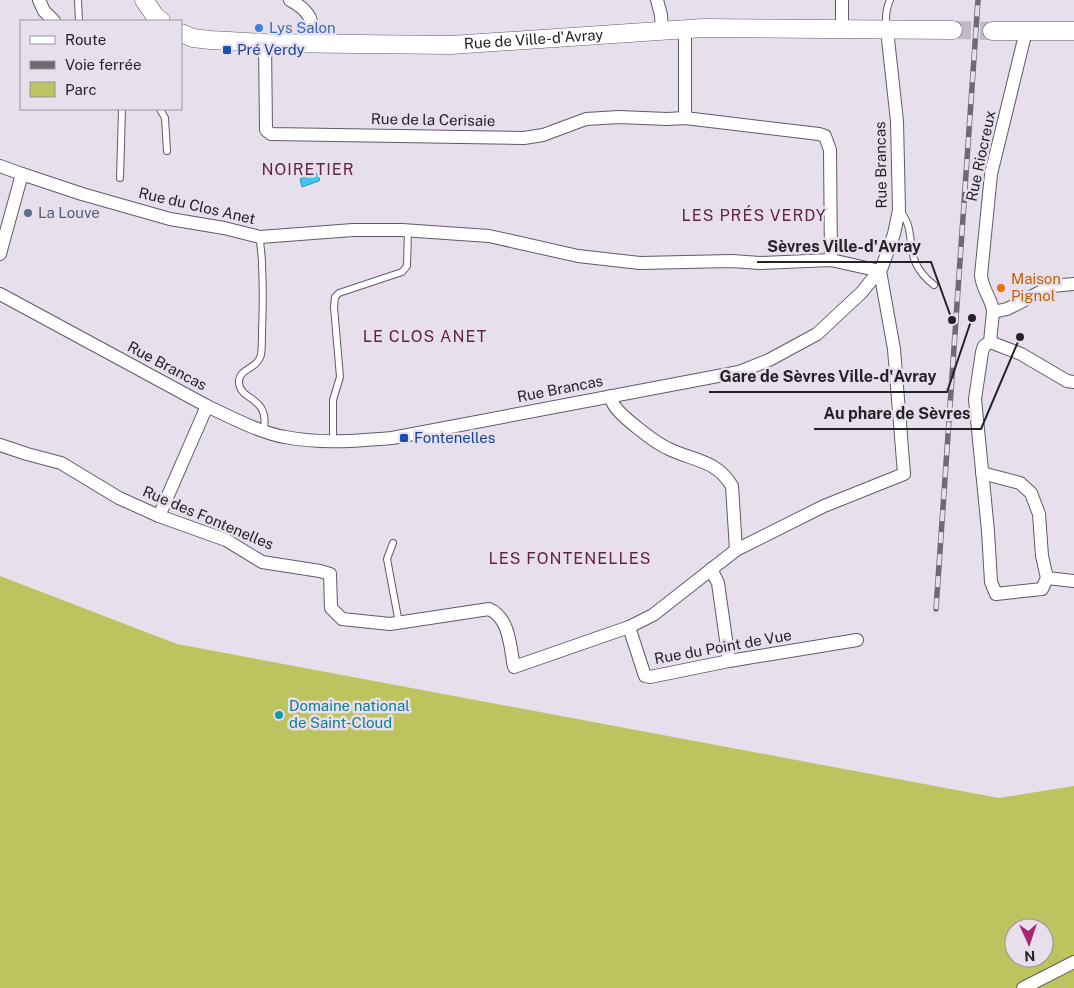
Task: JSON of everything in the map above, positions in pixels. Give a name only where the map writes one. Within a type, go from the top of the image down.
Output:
[{"type":"main road","name":"Rue de Ville-d'Avray","points":[[182,33],[193,38],[210,40],[265,43],[451,45],[685,29],[953,30]]},
{"type":"main road","points":[[992,31],[1074,31]]},
{"type":"street","points":[[39,0],[44,11],[53,20]]},
{"type":"street","points":[[290,0],[299,5],[311,18],[314,44]]},
{"type":"street","points":[[657,0],[662,30]]},
{"type":"street","points":[[842,0],[842,30]]},
{"type":"street","points":[[685,29],[686,118],[825,136],[830,150],[831,260]]},
{"type":"street","name":"Rue Brancas","points":[[0,294],[207,406],[238,421],[284,437],[355,442],[392,438],[739,372],[769,360],[817,334],[862,292],[880,271],[894,234],[899,210],[897,122],[888,30]]},
{"type":"street","name":"Rue Riocreux","points":[[993,312],[993,307],[983,288],[981,275],[991,174],[1026,31]]},
{"type":"street","name":"Rue de la Cerisaie","points":[[265,43],[266,130],[271,134],[524,138],[543,135],[586,119],[619,117],[686,118]]},
{"type":"street","name":"Rue du Clos Anet","points":[[0,166],[82,194],[170,219],[224,228],[260,237],[353,230],[408,230],[489,236],[578,256],[640,263],[732,261],[760,263],[831,260],[880,271]]},
{"type":"street","points":[[0,254],[22,174]]},
{"type":"street","points":[[629,627],[653,615],[736,550],[824,506],[904,474],[894,349],[880,271]]},
{"type":"street","points":[[990,342],[993,312],[1007,309],[1052,286],[1074,284]]},
{"type":"street","points":[[982,473],[1020,483],[1031,493],[1039,514],[1042,556],[1047,578],[1042,589],[996,594],[991,582],[988,531],[982,473],[976,399],[984,346],[990,342]]},
{"type":"street","points":[[990,342],[1021,354],[1067,381],[1074,382]]},
{"type":"street","points":[[611,396],[613,404],[624,416],[665,447],[703,461],[720,470],[727,478],[732,486],[736,550]]},
{"type":"street","points":[[159,516],[207,406]]},
{"type":"street","name":"Rue des Fontenelles","points":[[0,445],[61,463],[120,498],[159,516],[226,540],[262,562],[330,574],[331,608],[342,620],[381,624],[399,623],[489,609],[497,612],[505,622],[514,667],[629,627]]},
{"type":"street","points":[[711,568],[718,583],[729,661]]},
{"type":"street","points":[[1047,578],[1074,581]]},
{"type":"street","name":"Rue du Point de Vue","points":[[629,627],[645,676],[650,677],[729,661],[857,640]]},
{"type":"street","points":[[1023,988],[1074,962]]},
{"type":"lane","points":[[78,0],[79,20]]},
{"type":"lane","points":[[888,30],[886,9],[890,0]]},
{"type":"lane","points":[[120,178],[122,110]]},
{"type":"lane","points":[[161,110],[165,118],[167,151]]},
{"type":"lane","points":[[899,210],[906,218],[914,261],[923,277],[934,285]]},
{"type":"lane","points":[[333,441],[333,400],[340,377],[334,307],[336,297],[339,293],[402,272],[407,266],[408,230]]},
{"type":"lane","points":[[260,237],[263,320],[261,354],[256,365],[242,373],[239,382],[244,394],[259,403],[265,419],[264,430]]},
{"type":"lane","points":[[393,543],[387,559],[399,623]]},
{"type":"green space","name":"Domaine national de Saint-Cloud","points":[[0,576],[177,644],[999,798],[1074,786],[1074,988],[0,988]]},
{"type":"water","points":[[316,173],[320,176],[319,181],[302,187],[300,179]]},
{"type":"tunnel","points":[[953,30],[992,31]]},
{"type":"railway","points":[[936,609],[978,0]]},
{"type":"place","name":"Lys Salon","points":[[259,28]]},
{"type":"place","name":"Pré Verdy","points":[[227,50]]},
{"type":"place","name":"La Louve","points":[[28,213]]},
{"type":"place","name":"Maison Pignol","points":[[1001,288]]},
{"type":"place","name":"Gare de Sèvres Ville-d'Avray","points":[[972,318]]},
{"type":"place","name":"Sèvres Ville-d'Avray","points":[[952,320]]},
{"type":"place","name":"Au phare de Sèvres","points":[[1020,337]]},
{"type":"place","name":"Fontenelles","points":[[404,438]]},
{"type":"place","name":"Domaine national de Saint-Cloud","points":[[279,715]]},
{"type":"district","name":"NOIRETIER","points":[[308,169]]},
{"type":"district","name":"LES PRÉS VERDY","points":[[754,215]]},
{"type":"district","name":"LE CLOS ANET","points":[[425,336]]},
{"type":"district","name":"LES FONTENELLES","points":[[570,558]]}]
